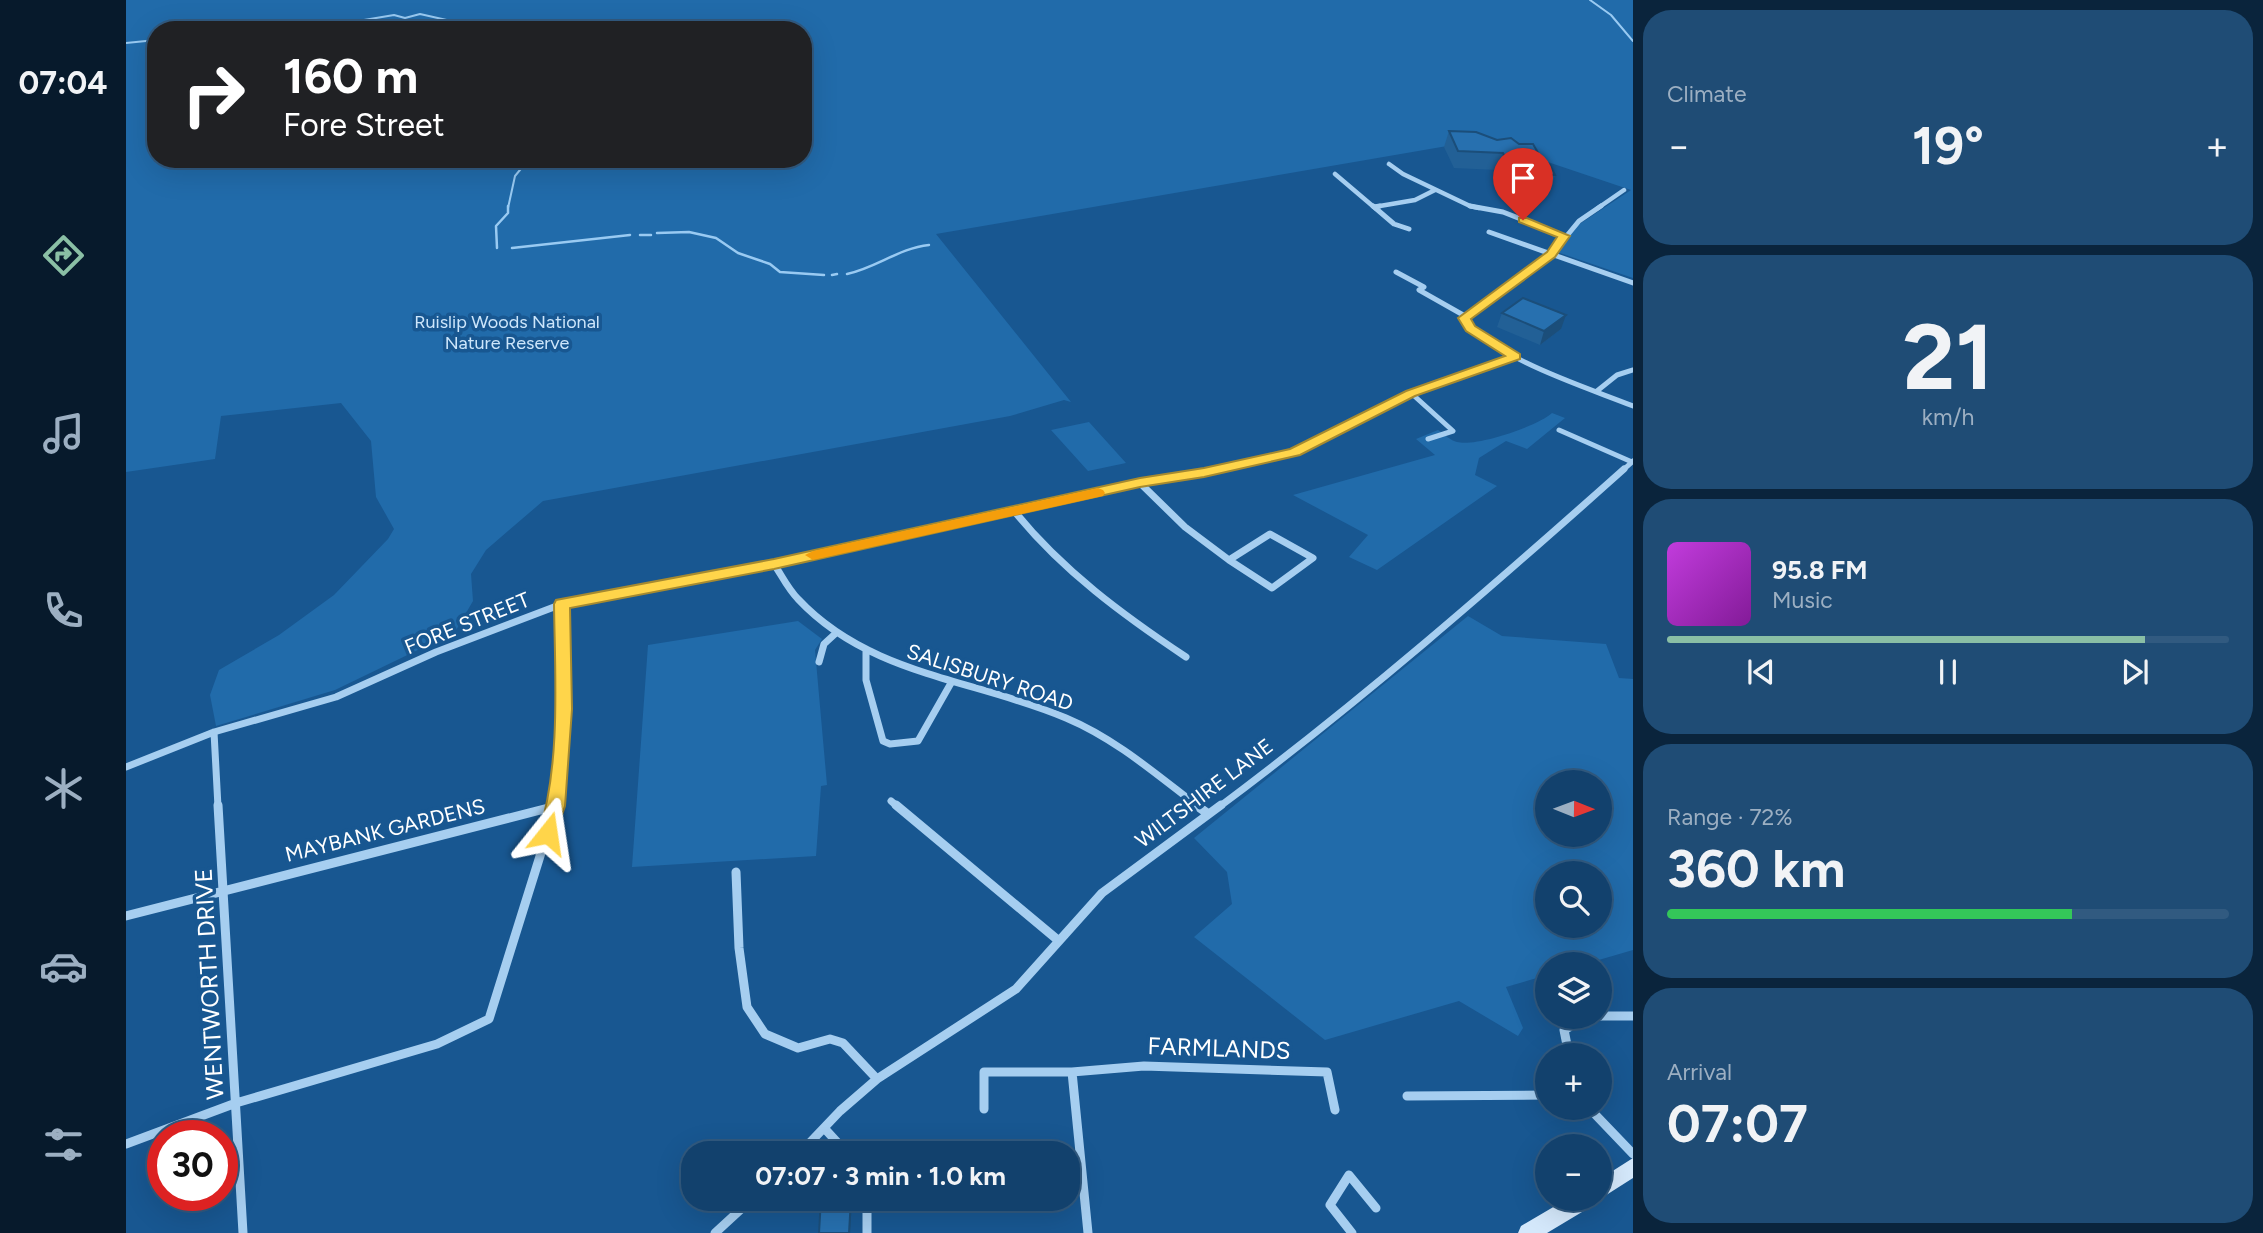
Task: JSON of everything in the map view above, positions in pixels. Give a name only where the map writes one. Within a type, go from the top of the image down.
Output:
[{"type":"main road","points":[[1612,1182],[1633,1167]]},
{"type":"main road","points":[[1528,1233],[1565,1211]]},
{"type":"street","points":[[1389,164],[1470,206],[1503,212],[1564,236]]},
{"type":"street","points":[[1335,174],[1394,224],[1409,229]]},
{"type":"street","points":[[1374,207],[1415,200],[1435,190]]},
{"type":"street","points":[[1465,316],[1551,255],[1579,221],[1624,190]]},
{"type":"street","points":[[1489,232],[1633,284]]},
{"type":"street","points":[[1396,272],[1424,286],[1419,290],[1465,316],[1470,328],[1516,356],[1633,406]]},
{"type":"street","name":"FORE STREET","points":[[126,767],[214,732],[336,697],[436,652],[562,604],[774,564],[1140,483],[1295,452],[1410,393],[1516,356]]},
{"type":"street","points":[[1597,391],[1617,375],[1633,370]]},
{"type":"street","points":[[1410,393],[1453,431],[1429,439]]},
{"type":"street","points":[[1559,430],[1632,461]]},
{"type":"street","name":"WILTSHIRE LANE","points":[[812,1141],[840,1111],[877,1079],[1016,989],[1102,893],[1295,750],[1528,554],[1632,461]]},
{"type":"street","points":[[1140,483],[1156,502],[1196,538],[1228,561],[1272,588],[1313,558],[1270,534],[1228,561]]},
{"type":"street","points":[[1016,512],[1032,534],[1111,604],[1186,657]]},
{"type":"street","name":"SALISBURY ROAD","points":[[774,564],[798,599],[836,634],[887,661],[1067,719],[1134,759],[1207,813]]},
{"type":"street","points":[[126,1144],[236,1103],[438,1044],[489,1018],[556,806],[563,709],[562,604]]},
{"type":"street","points":[[819,662],[824,644],[836,634]]},
{"type":"street","points":[[866,650],[866,680],[883,741],[890,744],[918,741],[951,683]]},
{"type":"street","name":"WENTWORTH DRIVE","points":[[214,732],[243,1233]]},
{"type":"street","points":[[891,801],[1059,941]]},
{"type":"street","name":"MAYBANK GARDENS","points":[[126,916],[223,889],[556,806]]},
{"type":"street","points":[[736,872],[738,948],[747,1007],[765,1034],[798,1048],[830,1039],[843,1043],[877,1079]]},
{"type":"street","points":[[1612,1016],[1633,1016]]},
{"type":"street","name":"FARMLANDS","points":[[984,1109],[984,1072],[1072,1072],[1144,1066],[1327,1072],[1335,1110]]},
{"type":"street","points":[[1072,1072],[1088,1233]]},
{"type":"street","points":[[1408,1096],[1535,1095]]},
{"type":"street","points":[[1600,1120],[1633,1154]]},
{"type":"street","points":[[825,1129],[836,1141]]},
{"type":"street","points":[[1352,1233],[1330,1205],[1349,1175],[1376,1208]]},
{"type":"street","points":[[715,1233],[739,1211]]},
{"type":"street","points":[[866,1233],[867,1211]]},
{"type":"green space","name":"Ruislip Woods National Nature Reserve","points":[[126,0],[1633,0],[1633,278],[1557,252],[1566,233],[1631,190],[1482,140],[936,234],[1071,402],[1064,400],[1010,416],[543,501],[486,550],[471,574],[473,601],[455,632],[335,690],[216,726],[210,695],[219,670],[279,635],[334,595],[388,539],[394,529],[376,497],[371,441],[341,403],[221,416],[215,459],[126,472]]},
{"type":"green space","points":[[1552,413],[1565,418],[1527,449],[1506,441],[1479,458],[1475,475],[1497,486],[1377,570],[1349,557],[1368,535],[1293,495],[1435,455],[1416,439],[1438,430],[1450,439],[1466,443],[1521,429]]},
{"type":"green space","points":[[1089,422],[1126,463],[1088,471],[1051,430]]},
{"type":"green space","points":[[1468,616],[1502,636],[1606,644],[1619,678],[1633,679],[1633,950],[1612,956],[1612,952],[1535,952],[1535,979],[1506,987],[1523,1028],[1518,1036],[1459,1001],[1325,1040],[1194,937],[1232,904],[1227,872],[1194,838]]},
{"type":"green space","points":[[798,621],[822,639],[815,650],[827,785],[821,786],[816,856],[632,867],[648,645]]},
{"type":"building","points":[[1449,131],[1476,132],[1497,140],[1511,138],[1519,144],[1533,144],[1545,165],[1550,165],[1555,175],[1513,173],[1503,153],[1458,151]]},
{"type":"building","points":[[1523,298],[1566,315],[1544,331],[1502,313]]},
{"type":"building","points":[[820,1211],[850,1211],[849,1233],[819,1233]]},
{"type":"waterway","points":[[1590,0],[1611,15],[1633,41]]},
{"type":"waterway","points":[[358,21],[394,15],[405,18],[420,14],[451,21]]},
{"type":"waterway","points":[[126,43],[147,41]]},
{"type":"waterway","points":[[508,208],[515,176],[522,168]]},
{"type":"waterway","points":[[497,248],[496,226],[508,213],[508,208]]},
{"type":"waterway","points":[[657,233],[689,232],[716,238],[738,253],[770,264],[780,272],[824,275]]},
{"type":"waterway","points":[[512,248],[630,235]]},
{"type":"waterway","points":[[640,235],[651,235]]},
{"type":"waterway","points":[[847,274],[908,250],[929,245]]},
{"type":"waterway","points":[[832,275],[837,274]]},
{"type":"slow traffic","points":[[813,555],[1098,493]]},
{"type":"route","points":[[548,833],[556,806],[563,709],[562,604],[774,564],[1140,483],[1256,462],[1295,452],[1410,393],[1516,356],[1498,348],[1470,328],[1464,318],[1551,255],[1564,236],[1523,220]]}]
